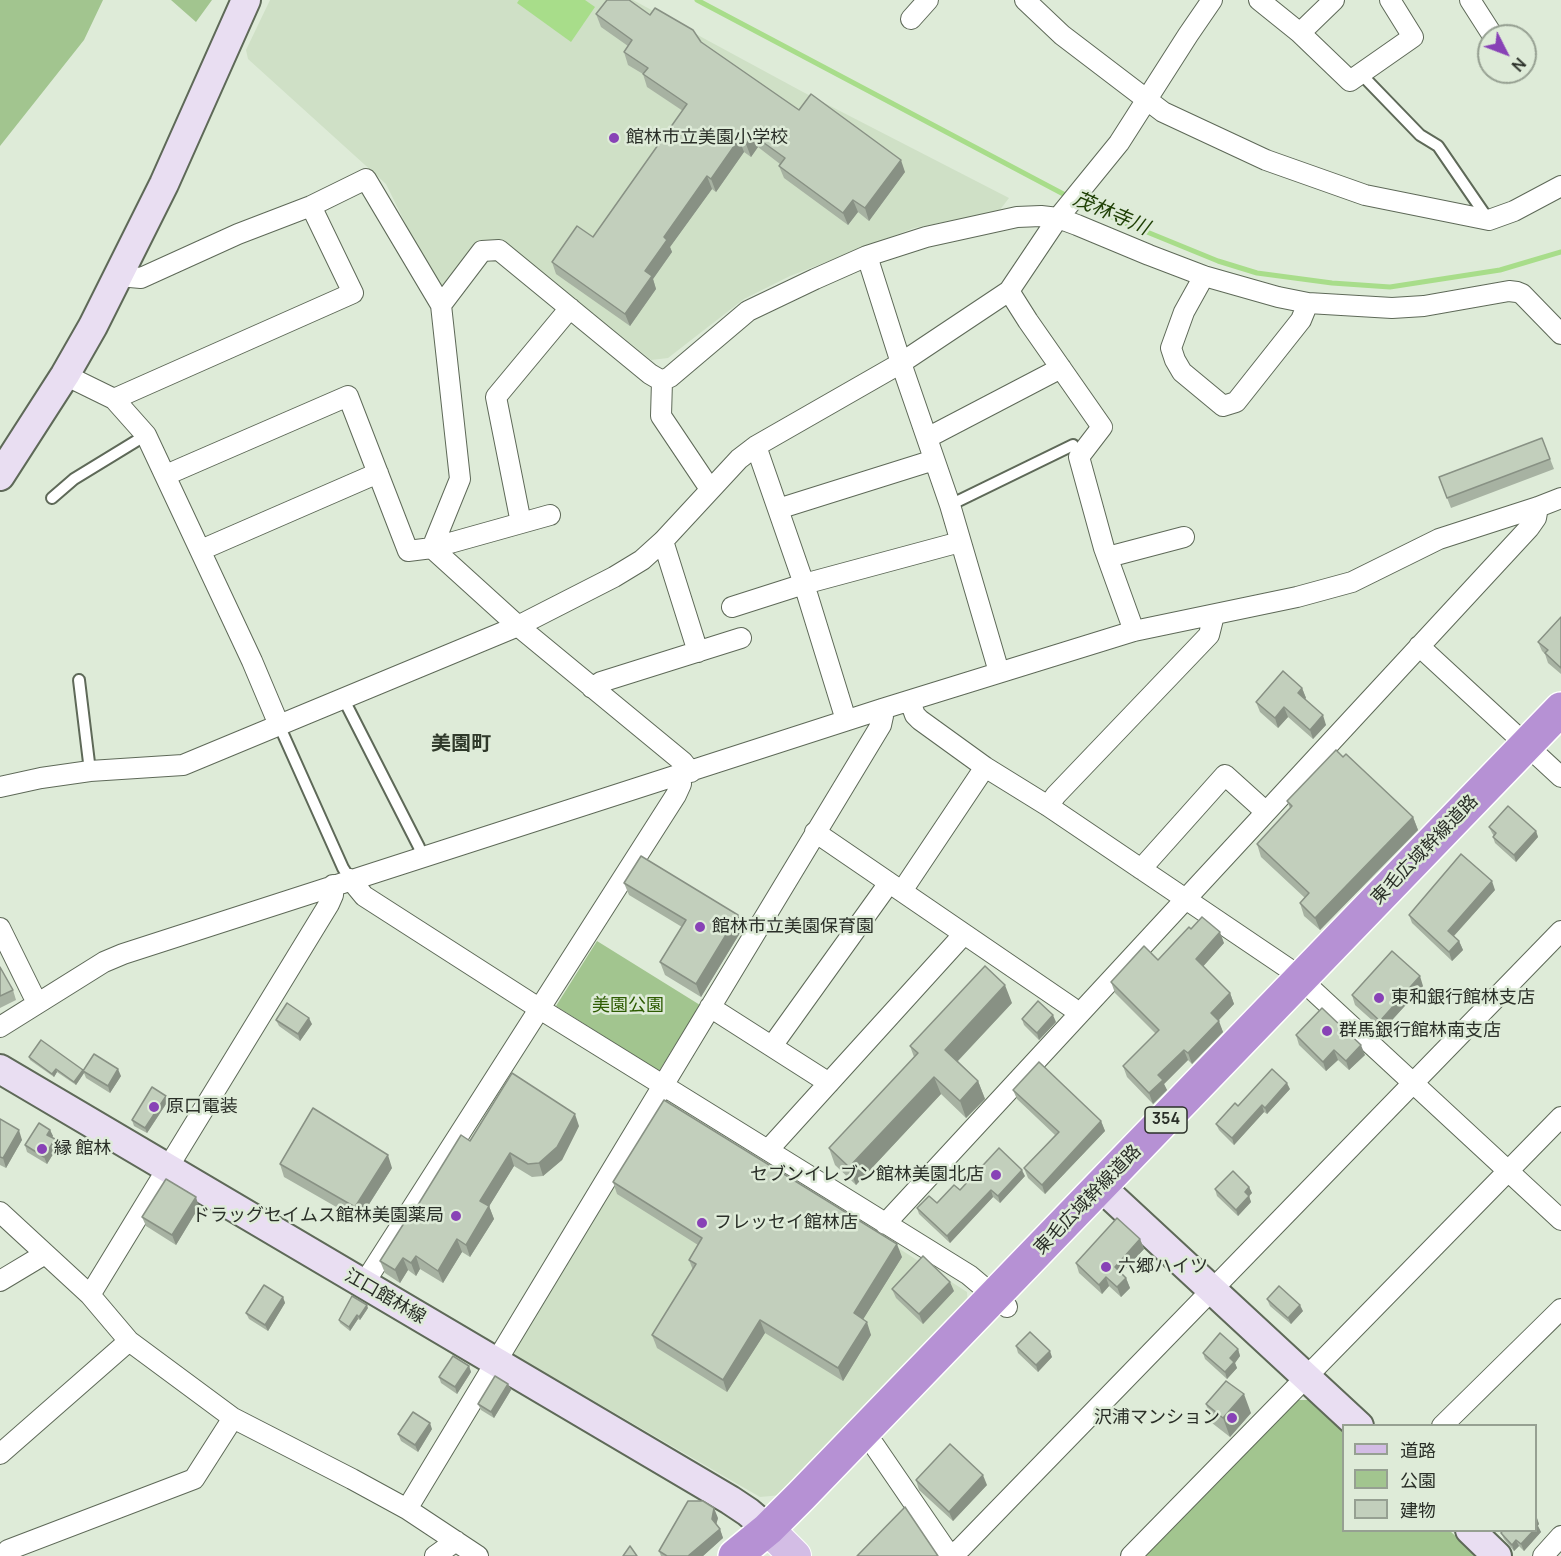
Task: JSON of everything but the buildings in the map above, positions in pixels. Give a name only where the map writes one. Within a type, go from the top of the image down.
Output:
[{"type":"highway","name":"東毛広域幹線道路","points":[[1542,760],[1561,710]]},
{"type":"highway","name":"東毛広域幹線道路","points":[[777,1545],[1001,1302],[1107,1192],[1308,986],[1542,760],[1561,733]]},
{"type":"highway","name":"東毛広域幹線道路","points":[[735,1556],[777,1545],[874,1445],[1001,1302]]},
{"type":"main road","points":[[4,460],[65,375],[119,276],[164,184],[246,0]]},
{"type":"main road","name":"江口館林線","points":[[0,1069],[730,1500],[748,1512],[777,1545]]},
{"type":"main road","points":[[1107,1192],[1358,1424]]},
{"type":"main road","points":[[1472,1532],[1497,1556]]},
{"type":"street","points":[[911,19],[928,0]]},
{"type":"street","points":[[1025,0],[1062,35],[1163,112],[1277,164],[1365,195],[1489,220],[1514,211],[1561,186]]},
{"type":"street","points":[[1259,0],[1300,33],[1350,81],[1413,37],[1390,0]]},
{"type":"street","points":[[1300,33],[1334,0]]},
{"type":"street","points":[[1470,0],[1485,24]]},
{"type":"street","points":[[0,787],[40,778],[90,771],[183,765],[518,626],[614,577],[642,560],[663,541],[739,459],[756,446],[901,363],[1009,291],[1062,213],[1119,143],[1201,4]]},
{"type":"street","points":[[119,276],[141,279],[238,234],[311,206],[366,179],[441,305],[460,479],[432,548]]},
{"type":"street","points":[[114,399],[352,293],[311,206]]},
{"type":"street","points":[[662,381],[748,311],[867,256],[926,237],[1017,217],[1062,213],[1204,276],[1308,303],[1368,307],[1424,306],[1509,291],[1517,292],[1522,294],[1561,334]]},
{"type":"street","points":[[441,305],[482,250],[499,250],[650,374],[662,381]]},
{"type":"street","points":[[867,256],[950,505],[999,672]]},
{"type":"street","points":[[1204,276],[1185,312],[1172,348],[1175,360],[1182,372],[1223,406],[1236,402],[1301,320],[1308,303]]},
{"type":"street","points":[[1009,291],[1102,427],[1079,457],[1108,557],[1134,631]]},
{"type":"street","points":[[521,523],[496,397],[570,308]]},
{"type":"street","points":[[927,438],[1060,368]]},
{"type":"street","points":[[65,375],[114,399],[146,435],[252,661],[279,725]]},
{"type":"street","points":[[662,381],[662,416],[710,489]]},
{"type":"street","points":[[166,475],[348,396],[408,551],[432,548],[550,514]]},
{"type":"street","points":[[756,446],[804,584],[846,720]]},
{"type":"street","points":[[778,509],[934,460]]},
{"type":"street","points":[[201,550],[378,472]]},
{"type":"street","points":[[0,1027],[104,962],[123,954],[846,720],[1134,631],[1297,597],[1352,582],[1439,539],[1561,498]]},
{"type":"street","points":[[885,1224],[1529,528],[1536,518],[1538,507]]},
{"type":"street","points":[[1108,557],[1184,537]]},
{"type":"street","points":[[663,541],[698,652]]},
{"type":"street","points":[[732,607],[804,584],[960,542]]},
{"type":"street","points":[[363,1285],[676,795],[686,773],[684,762],[518,626],[432,548]]},
{"type":"street","points":[[1048,806],[1209,635],[1214,615]]},
{"type":"street","points":[[592,688],[602,682],[741,638]]},
{"type":"street","points":[[1419,646],[1542,760]]},
{"type":"street","points":[[910,701],[915,715],[985,767],[1048,806],[1286,966],[1561,1220]]},
{"type":"street","points":[[407,1509],[881,725],[884,716],[882,709]]},
{"type":"street","points":[[772,1046],[985,767]]},
{"type":"street","points":[[1141,869],[1226,775],[1266,812]]},
{"type":"street","points":[[815,832],[1071,1007],[1078,1015]]},
{"type":"street","points":[[341,882],[356,889],[540,1009],[969,1275],[1001,1302]]},
{"type":"street","points":[[90,1295],[341,882]]},
{"type":"street","points":[[0,928],[37,1003]]},
{"type":"street","points":[[874,1445],[950,1556],[961,1548],[1561,930]]},
{"type":"street","points":[[768,1150],[964,934]]},
{"type":"street","points":[[710,1007],[829,1083]]},
{"type":"street","points":[[1131,1556],[1561,1117]]},
{"type":"street","points":[[0,1212],[90,1295],[129,1341],[233,1418],[407,1509],[478,1556]]},
{"type":"street","points":[[0,1281],[45,1254]]},
{"type":"street","points":[[1443,1424],[1561,1309]]},
{"type":"street","points":[[0,1454],[129,1341]]},
{"type":"street","points":[[7,1548],[194,1479],[233,1418]]},
{"type":"street","points":[[1543,1556],[1561,1536]]},
{"type":"street","points":[[435,1556],[456,1541]]},
{"type":"lane","points":[[1361,74],[1420,135],[1438,146],[1489,220]]},
{"type":"lane","points":[[52,498],[74,479],[146,435]]},
{"type":"lane","points":[[950,505],[1073,445],[1079,457]]},
{"type":"lane","points":[[79,680],[90,771]]},
{"type":"lane","points":[[343,698],[419,847],[422,858]]},
{"type":"lane","points":[[279,725],[343,868],[341,882]]},
{"type":"shaded area","name":"館林市立美園小学校","points":[[270,0],[633,0],[803,92],[1009,198],[999,211],[914,228],[790,276],[744,299],[668,358],[651,360],[505,242],[480,240],[440,294],[386,184],[248,59],[246,50]]},
{"type":"shaded area","points":[[519,0],[585,0],[595,7],[571,42],[517,3]]},
{"type":"shaded area","points":[[668,1101],[967,1292],[968,1306],[782,1495],[760,1497],[511,1353],[660,1102]]},
{"type":"green space","points":[[0,0],[103,0],[84,40],[0,146]]},
{"type":"green space","points":[[171,0],[212,0],[196,22]]},
{"type":"green space","name":"美園公園","points":[[597,941],[700,1005],[659,1071],[556,1006]]},
{"type":"green space","points":[[1296,1400],[1310,1400],[1342,1430],[1342,1532],[1451,1532],[1477,1556],[1142,1556]]},
{"type":"waterway","name":"茂林寺川","points":[[697,0],[1069,197]]},
{"type":"waterway","name":"茂林寺川","points":[[1077,201],[1218,261],[1257,273],[1332,283],[1390,287],[1500,270],[1561,252]]},
{"type":"place","name":"館林市立美園小学校","points":[[614,138]]},
{"type":"place","name":"館林市立美園保育園","points":[[700,927]]},
{"type":"place","name":"東和銀行館林支店","points":[[1379,998]]},
{"type":"place","name":"群馬銀行館林南支店","points":[[1327,1031]]},
{"type":"place","name":"原口電装","points":[[154,1107]]},
{"type":"place","name":"縁 館林","points":[[42,1149]]},
{"type":"place","name":"セブンイレブン館林美園北店","points":[[996,1175]]},
{"type":"place","name":"ドラッグセイムス館林美園薬局","points":[[456,1216]]},
{"type":"place","name":"フレッセイ館林店","points":[[702,1223]]},
{"type":"place","name":"六郷ハイツ","points":[[1106,1267]]},
{"type":"place","name":"沢浦マンション","points":[[1232,1418]]},
{"type":"district","name":"美園町","points":[[461,744]]}]
